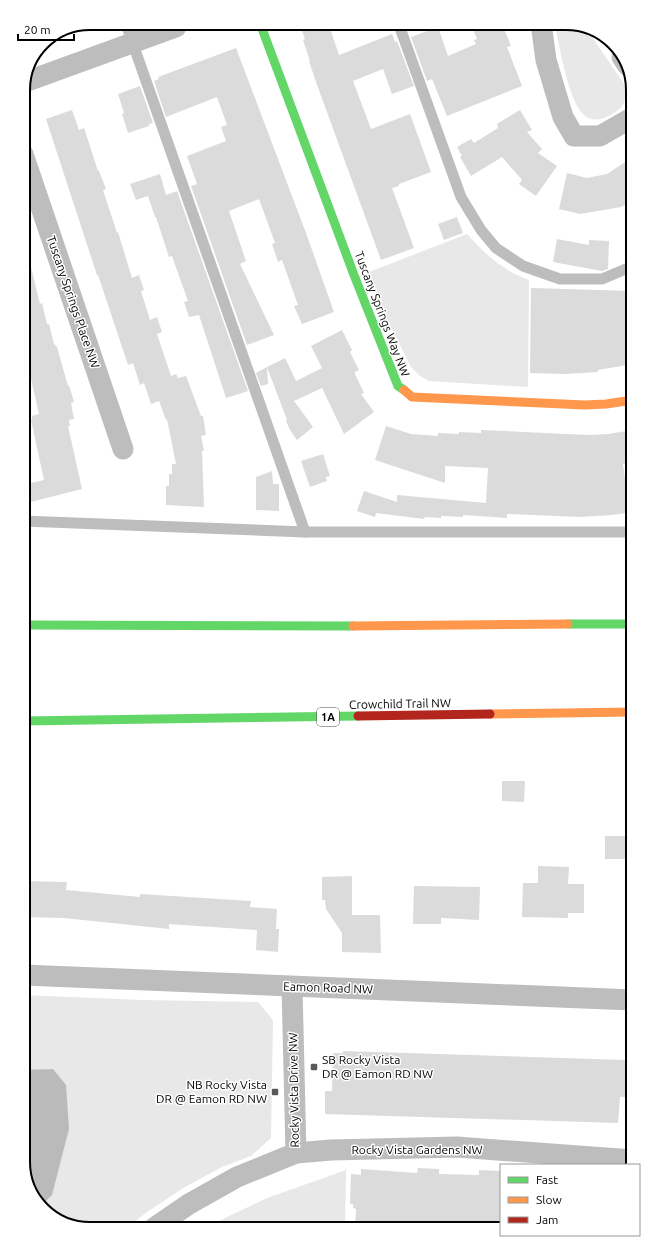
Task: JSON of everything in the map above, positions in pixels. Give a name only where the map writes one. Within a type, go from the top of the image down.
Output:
[{"type":"main road","name":"Tuscany Springs Way NW","points":[[262,30],[351,268],[398,386],[412,397],[585,405],[626,401]]},
{"type":"main road","points":[[30,625],[289,626],[626,624]]},
{"type":"main road","name":"Crowchild Trail NW","points":[[30,721],[626,712]]},
{"type":"main road","points":[[44,730],[72,721]]},
{"type":"street","points":[[31,79],[130,36],[161,30]]},
{"type":"street","points":[[542,30],[546,60],[563,117],[574,136],[600,136],[626,121]]},
{"type":"street","name":"Tuscany Springs Place NW","points":[[30,175],[123,449]]},
{"type":"street","name":"Eamon Road NW","points":[[30,975],[626,1000]]},
{"type":"street","name":"Rocky Vista Drive NW","points":[[163,1222],[189,1204],[237,1178],[296,1153],[292,987]]},
{"type":"street","name":"Rocky Vista Gardens NW","points":[[296,1153],[331,1150],[457,1147],[626,1159]]},
{"type":"lane","points":[[401,30],[461,197],[481,230],[496,248],[523,266],[560,279],[602,278],[626,269]]},
{"type":"lane","points":[[130,36],[305,532]]},
{"type":"lane","points":[[30,520],[305,532],[626,532]]},
{"type":"shaded area","points":[[556,30],[578,31],[591,35],[624,84],[626,94],[625,100],[619,109],[609,116],[598,119],[588,118],[583,114],[573,97]]},
{"type":"shaded area","points":[[467,234],[481,249],[503,267],[529,280],[528,387],[429,381],[420,376],[411,367],[380,305],[369,272]]},
{"type":"shaded area","points":[[30,995],[143,1000],[258,1002],[273,1020],[271,1138],[251,1156],[222,1167],[185,1187],[134,1222],[78,1221],[56,1212],[47,1205],[38,1192],[31,1174],[30,1162]]},
{"type":"shaded area","points":[[53,1069],[66,1085],[69,1129],[52,1195],[45,1202],[38,1192],[31,1174],[30,1070]]},
{"type":"shaded area","points":[[346,1170],[345,1222],[217,1222],[267,1198]]},
{"type":"building","points":[[302,30],[331,30],[339,55],[392,34],[395,42],[397,41],[414,86],[392,94],[383,69],[353,81],[371,129],[410,114],[431,172],[392,188],[414,248],[381,260],[316,82],[303,40],[305,39]]},
{"type":"building","points":[[430,30],[439,30],[448,56],[476,44],[474,40],[477,39],[473,30],[504,30],[511,46],[507,47],[522,86],[447,116],[432,79],[427,81],[411,37]]},
{"type":"building","points":[[236,48],[306,233],[334,312],[302,324],[294,306],[298,305],[282,260],[278,262],[272,244],[275,243],[259,199],[229,211],[246,261],[240,264],[274,335],[247,345],[191,186],[197,184],[187,156],[226,141],[221,127],[227,125],[217,97],[166,117],[154,81],[159,79],[158,77]]},
{"type":"building","points":[[140,86],[153,123],[149,124],[149,126],[128,133],[118,94]]},
{"type":"building","points":[[72,110],[79,130],[84,128],[98,171],[106,189],[103,190],[132,278],[139,275],[144,290],[141,291],[150,320],[157,317],[162,332],[157,334],[171,376],[176,374],[178,378],[186,376],[201,416],[203,416],[206,435],[201,436],[204,451],[202,451],[204,507],[166,505],[166,486],[169,486],[169,474],[172,474],[172,464],[176,464],[167,419],[166,420],[159,401],[151,404],[144,383],[140,385],[133,363],[128,365],[46,119]]},
{"type":"building","points":[[520,110],[532,130],[527,132],[542,149],[538,153],[557,166],[536,196],[519,184],[522,180],[502,157],[471,176],[460,157],[462,156],[457,147],[471,139],[474,143],[498,128],[497,124]]},
{"type":"building","points":[[626,162],[626,204],[621,207],[580,214],[559,209],[567,173],[587,178],[607,174]]},
{"type":"building","points":[[160,174],[166,195],[177,191],[248,391],[226,398],[199,315],[189,317],[184,302],[188,301],[172,256],[169,257],[148,196],[136,200],[130,184]]},
{"type":"building","points":[[457,217],[463,233],[444,240],[438,224]]},
{"type":"building","points":[[557,239],[589,245],[589,240],[609,241],[608,269],[602,271],[553,262]]},
{"type":"building","points":[[30,263],[40,304],[42,303],[47,324],[49,324],[54,344],[57,347],[74,402],[71,403],[74,419],[69,420],[70,426],[68,426],[82,489],[30,502],[30,483],[44,480],[31,420],[32,416],[39,414],[30,375]]},
{"type":"building","points":[[531,288],[626,291],[626,365],[598,370],[598,372],[565,374],[530,373]]},
{"type":"building","points":[[342,330],[352,350],[350,352],[359,370],[355,372],[355,374],[364,393],[361,394],[374,412],[344,434],[322,388],[294,401],[313,427],[297,440],[286,421],[287,420],[267,367],[285,358],[296,381],[322,368],[311,346]]},
{"type":"building","points":[[267,367],[268,384],[261,386],[256,373]]},
{"type":"building","points":[[386,426],[411,434],[438,436],[438,433],[481,433],[481,430],[589,435],[626,431],[626,463],[623,464],[626,486],[626,513],[580,517],[507,514],[507,518],[463,515],[463,517],[441,516],[441,518],[425,517],[424,519],[376,513],[375,517],[357,511],[364,491],[397,502],[397,495],[486,503],[488,468],[445,466],[445,483],[375,460]]},
{"type":"building","points":[[323,454],[330,476],[326,477],[327,481],[310,487],[301,461]]},
{"type":"building","points":[[272,471],[273,484],[279,484],[279,511],[256,510],[256,477]]},
{"type":"building","points":[[502,781],[525,781],[524,802],[502,801]]},
{"type":"building","points":[[605,836],[626,836],[626,859],[605,859]]},
{"type":"building","points":[[538,866],[569,867],[568,884],[584,884],[584,913],[568,913],[568,918],[522,917],[523,883],[538,883]]},
{"type":"building","points":[[352,876],[352,915],[380,915],[381,953],[342,952],[342,933],[326,909],[325,900],[322,900],[322,877]]},
{"type":"building","points":[[30,881],[67,882],[66,890],[140,897],[140,894],[251,901],[250,907],[277,909],[276,929],[279,929],[278,952],[256,950],[257,930],[169,924],[169,929],[64,918],[30,917]]},
{"type":"building","points":[[414,886],[480,887],[479,920],[441,918],[441,924],[413,924]]},
{"type":"building","points":[[343,1051],[625,1060],[626,1097],[620,1097],[618,1123],[325,1114],[325,1091],[332,1091],[333,1053],[343,1053]]},
{"type":"building","points":[[418,1168],[439,1169],[439,1174],[479,1175],[479,1170],[500,1171],[500,1222],[355,1222],[356,1209],[353,1208],[353,1204],[350,1204],[351,1174],[361,1175],[361,1169],[417,1173]]},
{"type":"traffic: fast","points":[[262,30],[354,275],[398,386],[404,390]]},
{"type":"traffic: fast","points":[[568,624],[626,624]]},
{"type":"traffic: fast","points":[[30,625],[353,626]]},
{"type":"traffic: fast","points":[[30,721],[358,716]]},
{"type":"traffic: slow","points":[[404,390],[412,397],[585,405],[626,401]]},
{"type":"traffic: slow","points":[[353,626],[568,624]]},
{"type":"traffic: slow","points":[[490,714],[626,712]]},
{"type":"traffic: jam","points":[[358,716],[490,714]]},
{"type":"place","name":"SB Rocky Vista DR @ Eamon RD NW","points":[[314,1067]]},
{"type":"place","name":"NB Rocky Vista DR @ Eamon RD NW","points":[[275,1092]]}]
